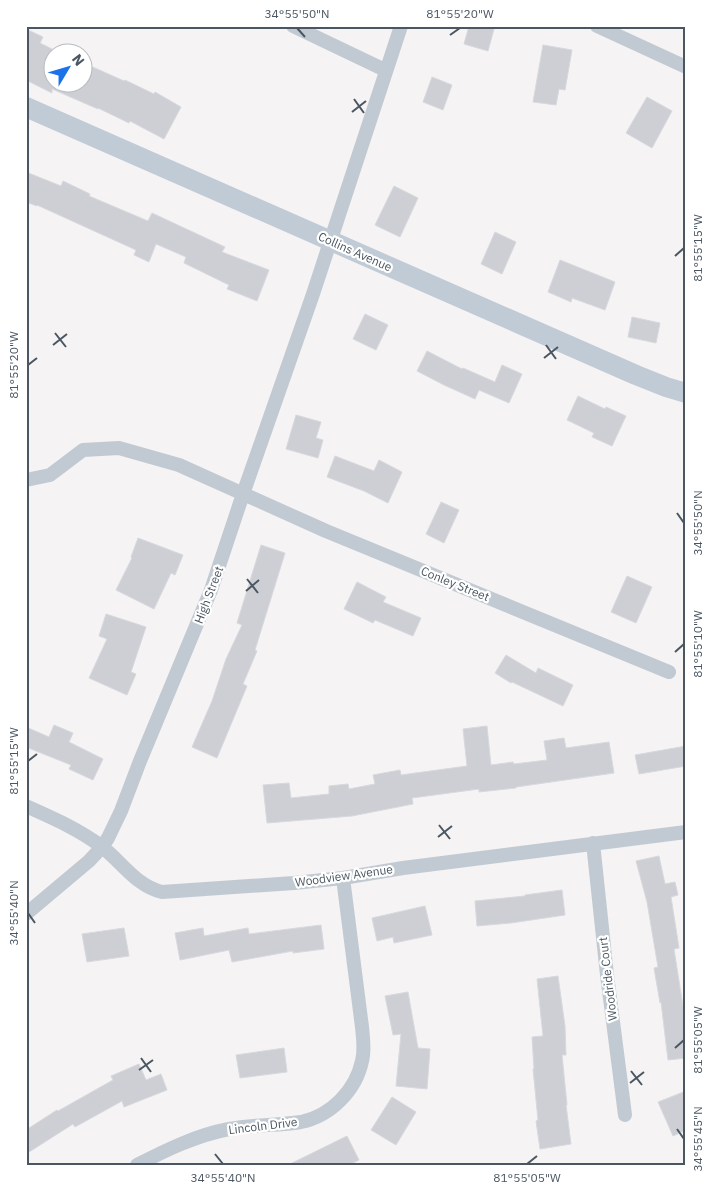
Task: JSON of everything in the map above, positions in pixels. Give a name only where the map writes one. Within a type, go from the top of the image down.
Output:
[{"type":"street","points":[[293,26],[385,70]]},
{"type":"street","name":"High Street","points":[[26,914],[89,861],[102,847],[121,811],[143,752],[212,590],[401,26]]},
{"type":"street","points":[[597,26],[686,67]]},
{"type":"street","name":"Collins Avenue","points":[[26,107],[636,376],[686,393]]},
{"type":"street","name":"Conley Street","points":[[26,480],[50,476],[83,450],[119,448],[179,465],[326,531],[669,672]]},
{"type":"street","name":"Woodview Avenue","points":[[26,806],[78,831],[102,847],[144,886],[162,892],[343,878],[403,868],[686,832]]},
{"type":"street","name":"Woodride Court","points":[[592,843],[625,1115]]},
{"type":"street","name":"Lincoln Drive","points":[[137,1165],[201,1137],[229,1129],[303,1122],[320,1116],[335,1106],[348,1093],[357,1077],[363,1060],[363,1049],[362,1027],[343,878]]},
{"type":"building","points":[[469,26],[486,26],[494,29],[488,51],[464,44]]},
{"type":"building","points":[[26,29],[43,37],[40,43],[42,44],[42,88],[26,80]]},
{"type":"building","points":[[543,45],[572,50],[565,90],[559,89],[556,105],[533,102]]},
{"type":"building","points":[[92,67],[154,94],[155,92],[181,107],[164,139],[130,121],[129,123],[59,92],[92,92]]},
{"type":"building","points":[[432,77],[452,85],[443,110],[423,102]]},
{"type":"building","points":[[647,97],[672,111],[652,148],[626,133]]},
{"type":"building","points":[[26,172],[61,186],[63,181],[90,194],[89,196],[148,221],[152,213],[225,247],[222,252],[269,270],[257,301],[227,289],[229,285],[184,263],[186,257],[156,244],[149,262],[134,255],[136,250],[37,205],[26,202]]},
{"type":"building","points":[[394,186],[418,198],[400,237],[375,225]]},
{"type":"building","points":[[495,232],[516,242],[502,274],[481,264]]},
{"type":"building","points":[[560,260],[615,282],[605,310],[572,298],[571,302],[548,292]]},
{"type":"building","points":[[365,314],[388,325],[376,350],[353,339]]},
{"type":"building","points":[[632,317],[660,323],[656,343],[628,337]]},
{"type":"building","points":[[427,351],[462,369],[495,382],[502,365],[522,374],[509,403],[479,390],[475,399],[417,371]]},
{"type":"building","points":[[578,396],[605,409],[606,407],[626,416],[612,446],[592,437],[594,433],[567,420]]},
{"type":"building","points":[[296,415],[321,422],[316,438],[323,440],[318,458],[286,449]]},
{"type":"building","points":[[335,456],[374,471],[379,460],[402,472],[388,503],[364,491],[327,477]]},
{"type":"building","points":[[441,502],[459,510],[444,543],[426,534]]},
{"type":"building","points":[[138,538],[183,555],[175,575],[171,573],[154,609],[116,590],[132,558]]},
{"type":"building","points":[[261,545],[285,553],[255,650],[257,651],[243,684],[247,686],[217,758],[192,747],[212,701],[226,659],[242,625],[237,623]]},
{"type":"building","points":[[627,576],[652,587],[636,623],[611,612]]},
{"type":"building","points":[[357,582],[386,597],[383,602],[421,618],[413,636],[375,620],[373,623],[344,609]]},
{"type":"building","points":[[106,614],[146,627],[131,672],[136,674],[127,695],[89,678],[107,639],[99,636]]},
{"type":"building","points":[[506,655],[536,673],[538,668],[573,685],[563,706],[511,683],[495,673]]},
{"type":"building","points":[[54,725],[73,733],[69,742],[103,759],[93,780],[69,769],[71,765],[26,747],[26,727],[49,737]]},
{"type":"building","points":[[487,726],[491,765],[547,760],[544,741],[564,738],[566,748],[609,742],[614,773],[516,788],[479,792],[479,789],[412,798],[413,804],[352,816],[267,823],[263,785],[289,783],[291,798],[329,794],[329,786],[348,784],[349,789],[375,784],[373,775],[400,770],[401,775],[467,766],[463,729]]},
{"type":"building","points":[[686,746],[686,766],[639,774],[635,755]]},
{"type":"building","points":[[659,856],[665,884],[675,882],[678,895],[671,897],[679,948],[674,949],[686,1025],[686,1058],[668,1060],[661,1002],[654,968],[658,967],[647,902],[636,861]]},
{"type":"building","points":[[562,890],[565,915],[477,926],[475,901]]},
{"type":"building","points":[[425,906],[432,935],[394,943],[393,937],[377,941],[372,918]]},
{"type":"building","points":[[321,925],[324,949],[293,953],[293,951],[232,962],[229,950],[180,960],[175,933],[203,928],[204,936],[248,928],[249,934]]},
{"type":"building","points":[[124,928],[129,956],[87,962],[82,934]]},
{"type":"building","points":[[558,976],[565,1026],[566,1055],[562,1055],[571,1144],[540,1149],[536,1121],[538,1120],[532,1037],[543,1036],[537,979]]},
{"type":"building","points":[[408,992],[418,1048],[430,1049],[427,1089],[396,1086],[401,1034],[393,1035],[385,996]]},
{"type":"building","points":[[284,1048],[287,1072],[240,1078],[236,1055]]},
{"type":"building","points":[[139,1064],[146,1080],[161,1074],[167,1090],[124,1107],[122,1101],[75,1127],[73,1124],[26,1154],[26,1130],[57,1110],[113,1080],[111,1076]]},
{"type":"building","points":[[686,1091],[686,1130],[673,1136],[658,1102]]},
{"type":"building","points":[[392,1097],[416,1112],[396,1145],[371,1130]]},
{"type":"building","points":[[347,1136],[359,1160],[349,1165],[288,1165]]}]
